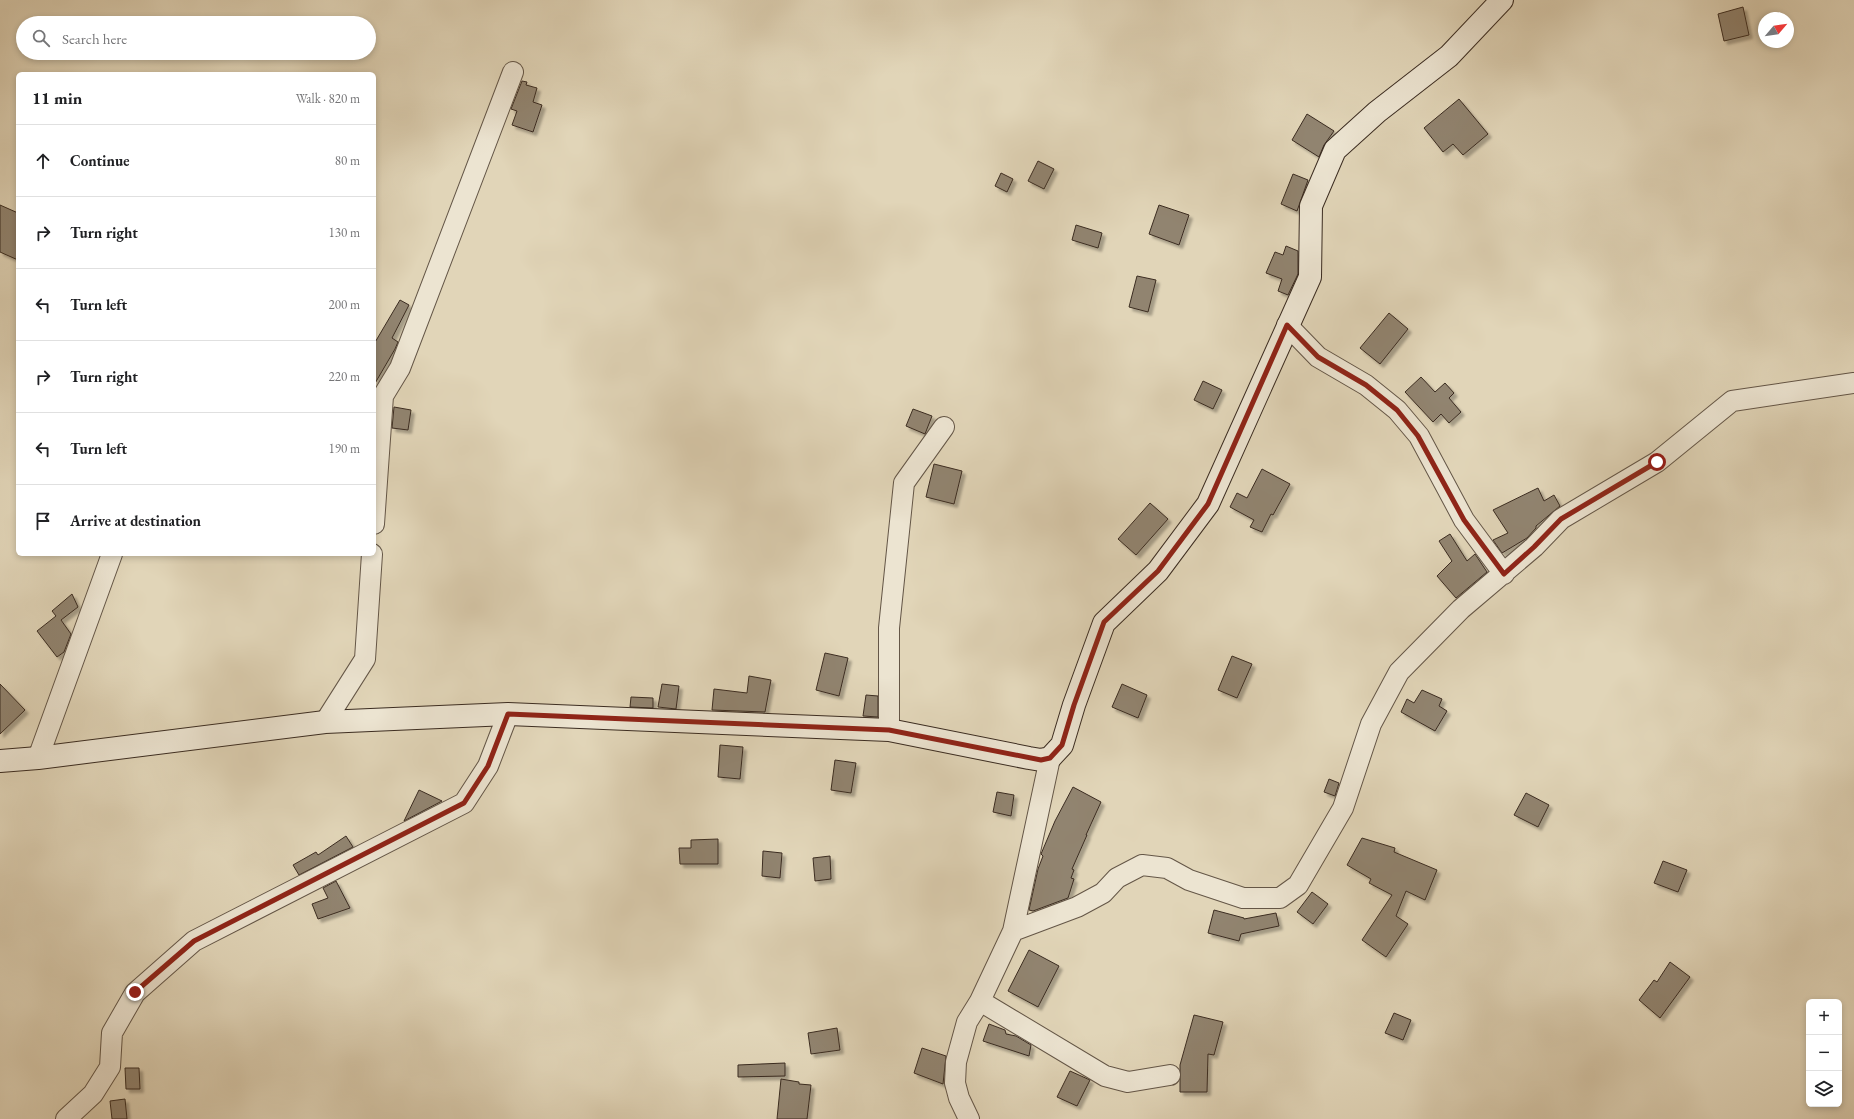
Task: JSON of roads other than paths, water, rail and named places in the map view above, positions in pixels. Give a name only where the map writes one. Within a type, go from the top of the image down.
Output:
[{"type":"street","points":[[969,1119],[959,1098],[955,1083],[956,1062],[967,1022],[980,1001],[1013,931],[1050,758],[1062,745],[1074,705],[1104,622],[1158,571],[1208,504],[1287,325],[1310,277],[1311,206],[1334,150],[1377,112],[1449,56],[1502,0]]},
{"type":"street","points":[[376,496],[383,396],[400,368],[513,72]]},
{"type":"street","points":[[1287,325],[1318,357],[1366,385],[1397,410],[1418,436],[1464,520],[1504,574]]},
{"type":"street","points":[[1013,931],[1077,907],[1103,893],[1117,878],[1142,865],[1167,868],[1189,880],[1243,898],[1280,898],[1298,885],[1343,808],[1371,724],[1400,672],[1461,609],[1534,547],[1561,519],[1657,462],[1732,401],[1854,383]]},
{"type":"street","points":[[889,730],[889,628],[904,483],[944,427]]},
{"type":"street","points":[[38,758],[111,556]]},
{"type":"street","points":[[325,722],[365,658],[372,556]]},
{"type":"street","points":[[0,762],[325,722],[508,714],[889,730],[1041,760],[1050,758]]},
{"type":"street","points":[[66,1119],[93,1094],[110,1067],[112,1033],[135,992],[194,941],[464,803],[488,766],[508,714]]},
{"type":"street","points":[[980,1001],[1105,1076],[1128,1082],[1170,1075]]}]
